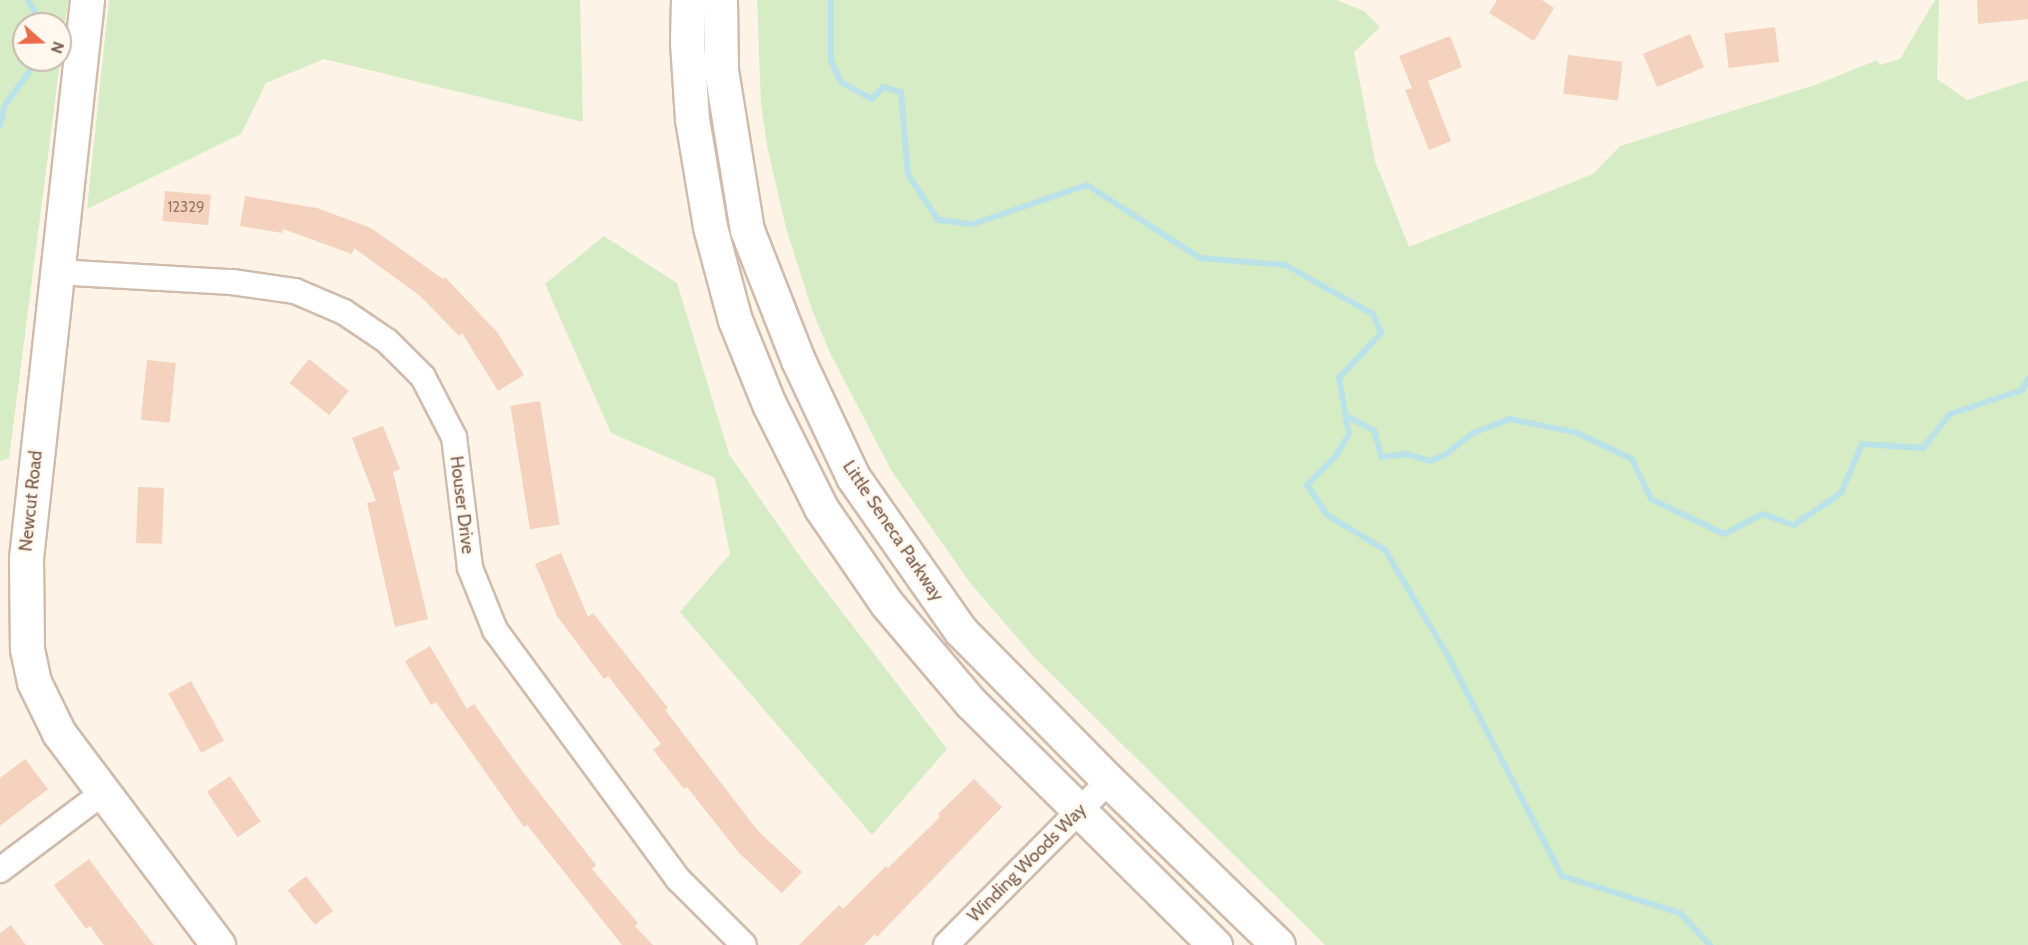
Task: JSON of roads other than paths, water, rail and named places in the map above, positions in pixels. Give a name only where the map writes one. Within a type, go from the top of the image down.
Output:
[{"type":"main road","name":"Newcut Road","points":[[87,0],[26,558],[27,649],[34,682],[59,734],[218,945]]},
{"type":"main road","points":[[688,0],[687,42],[692,119],[710,227],[735,320],[769,404],[820,508],[887,604],[971,703],[1215,945]]},
{"type":"main road","name":"Little Seneca Parkway","points":[[720,0],[721,70],[747,230],[798,360],[853,477],[961,631],[1108,781],[1278,945]]},
{"type":"street","name":"Houser Drive","points":[[56,272],[232,282],[295,291],[344,312],[387,341],[423,377],[454,436],[470,568],[495,630],[678,879],[744,945]]},
{"type":"street","name":"Winding Woods Way","points":[[946,945],[1108,781]]},
{"type":"street","points":[[0,870],[104,792]]},
{"type":"waterway","points":[[28,0],[35,12]]},
{"type":"waterway","points":[[831,0],[831,60],[841,82],[872,99],[883,87],[901,92],[908,175],[938,220],[973,224],[1087,185],[1200,258],[1285,265],[1373,314],[1381,333],[1339,378],[1349,434],[1335,457],[1307,485],[1327,515],[1385,550],[1449,658],[1562,876],[1680,913],[1710,945]]},
{"type":"waterway","points":[[0,125],[5,105],[29,72]]},
{"type":"waterway","points":[[1346,416],[1374,430],[1381,457],[1406,454],[1430,461],[1445,455],[1473,433],[1510,419],[1577,433],[1632,459],[1651,499],[1724,534],[1763,514],[1794,525],[1841,493],[1862,444],[1923,448],[1950,414],[2022,390],[2028,379]]}]
